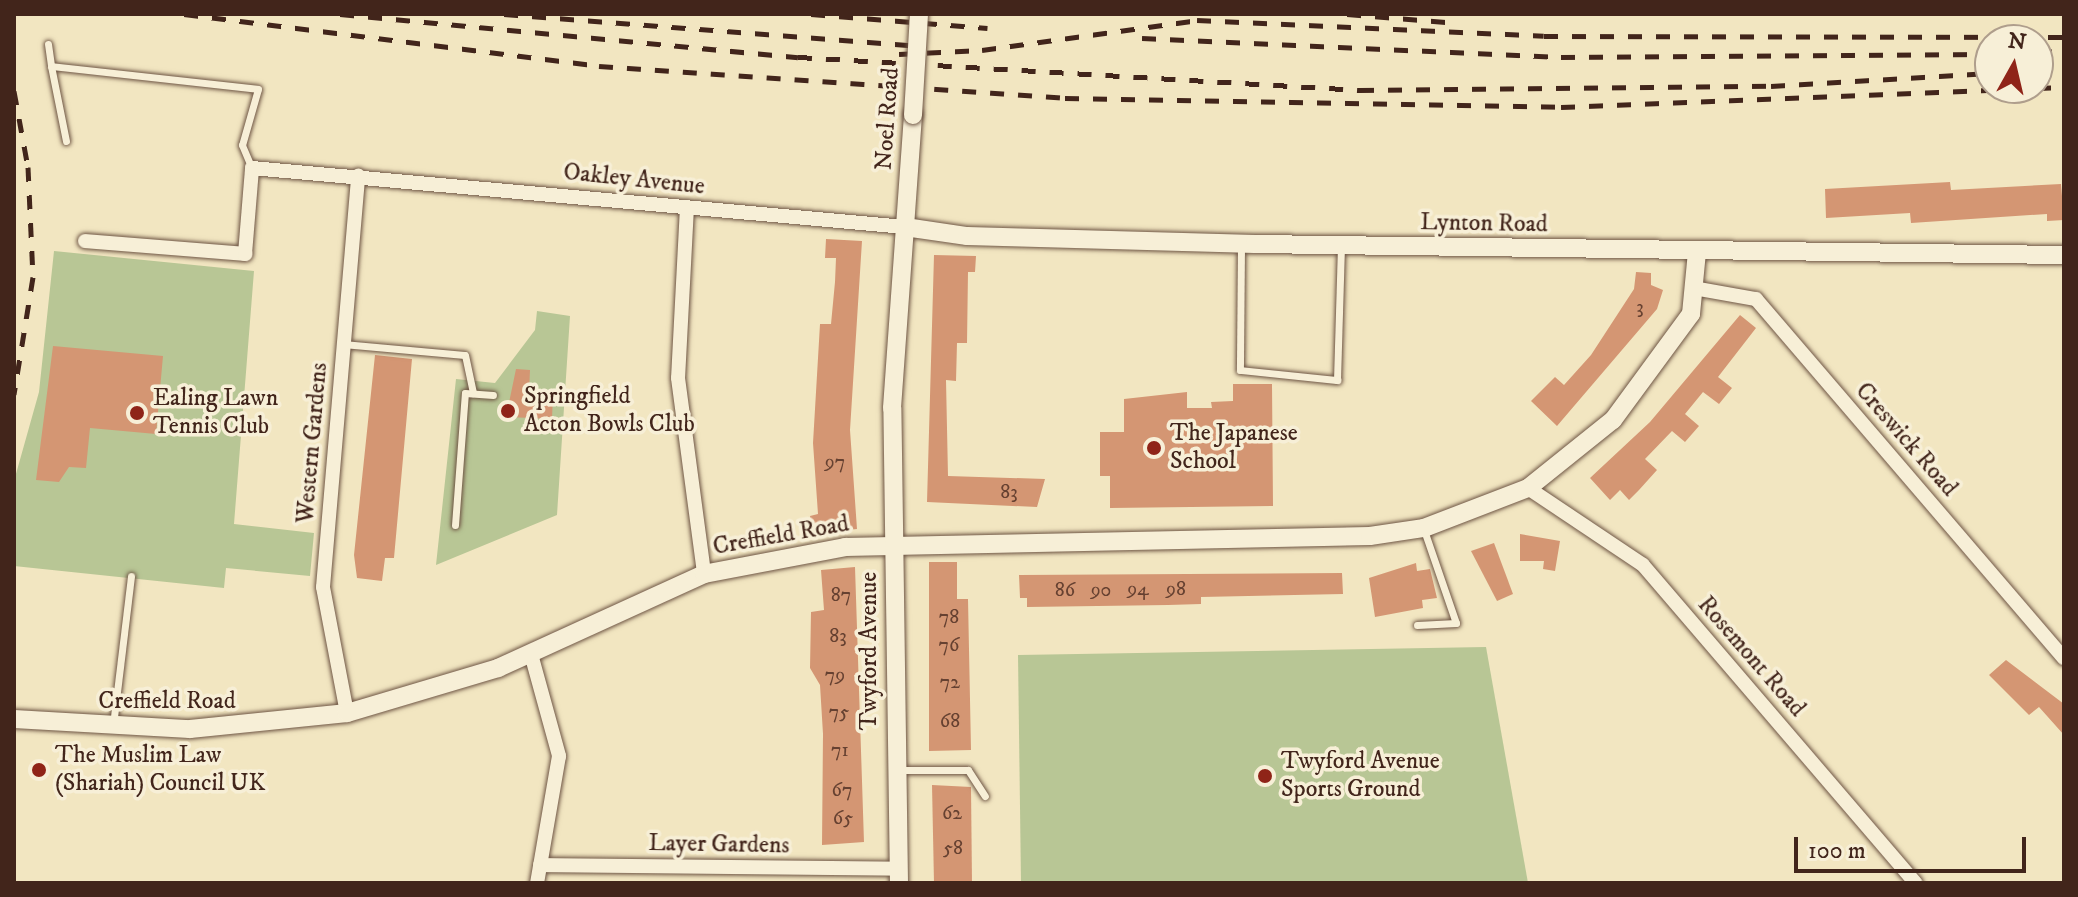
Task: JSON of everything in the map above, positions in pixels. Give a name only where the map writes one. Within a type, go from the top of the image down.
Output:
[{"type":"street","name":"Noel Road","points":[[905,227],[919,14]]},
{"type":"street","name":"Oakley Avenue","points":[[252,168],[358,175],[905,227]]},
{"type":"street","points":[[85,241],[245,254],[252,168]]},
{"type":"street","name":"Western Gardens","points":[[347,713],[323,587],[358,175]]},
{"type":"street","points":[[687,207],[679,392],[704,574]]},
{"type":"street","name":"Lynton Road","points":[[905,227],[967,236],[1241,244],[2064,255]]},
{"type":"street","name":"Twyford Avenue","points":[[898,876],[892,408],[905,227]]},
{"type":"street","name":"Creffield Road","points":[[14,719],[113,728],[264,725],[347,713],[531,654],[704,574],[894,544],[1370,536],[1424,528],[1528,488],[1613,420],[1659,366],[1691,314],[1697,252]]},
{"type":"street","name":"Creswick Road","points":[[1694,288],[1756,299],[2064,658]]},
{"type":"street","name":"Rosemont Road","points":[[1528,488],[1643,565],[1916,883]]},
{"type":"street","points":[[531,654],[559,756],[537,883]]},
{"type":"street","name":"Layer Gardens","points":[[540,865],[898,876]]},
{"type":"lane","points":[[48,44],[66,141]]},
{"type":"lane","points":[[51,66],[258,89],[242,145],[252,168]]},
{"type":"lane","points":[[1241,244],[1240,370],[1337,380],[1341,246]]},
{"type":"lane","points":[[343,344],[465,355],[473,393]]},
{"type":"lane","points":[[455,525],[465,393],[493,395]]},
{"type":"lane","points":[[1417,625],[1456,623],[1424,528]]},
{"type":"lane","points":[[113,728],[131,576]]},
{"type":"lane","points":[[896,771],[968,770],[985,796]]},
{"type":"green space","name":"Ealing Lawn Tennis Club","points":[[54,251],[254,271],[234,524],[314,533],[310,576],[226,568],[224,588],[14,566],[14,481],[39,392]]},
{"type":"green space","name":"Springfield Acton Bowls Club","points":[[537,311],[570,316],[557,515],[436,565],[456,379],[495,383],[535,330]]},
{"type":"green space","name":"Twyford Avenue Sports Ground","points":[[1486,647],[1528,883],[1021,883],[1018,655]]},
{"type":"building","points":[[1950,182],[1951,190],[2061,184],[2064,220],[2047,221],[2047,214],[1911,223],[1910,213],[1826,218],[1825,189]]},
{"type":"building","points":[[826,239],[862,241],[850,430],[857,529],[812,534],[810,516],[818,514],[813,443],[820,324],[831,324],[835,282],[836,258],[825,258]]},
{"type":"building","points":[[934,255],[976,256],[975,272],[968,272],[967,343],[957,343],[956,381],[946,380],[948,476],[1045,479],[1037,507],[927,502]]},
{"type":"building","points":[[1636,272],[1651,273],[1651,285],[1663,290],[1657,309],[1557,426],[1531,401],[1555,377],[1564,385],[1591,355],[1634,289]]},
{"type":"building","points":[[1740,315],[1756,328],[1718,377],[1732,388],[1719,404],[1703,392],[1685,414],[1699,426],[1685,442],[1672,431],[1645,459],[1657,470],[1629,500],[1620,490],[1610,500],[1590,478],[1650,422]]},
{"type":"building","points":[[53,346],[163,356],[156,434],[90,428],[86,468],[69,467],[59,482],[36,480]]},
{"type":"building","points":[[375,355],[412,359],[394,558],[385,558],[382,581],[357,578],[354,555]]},
{"type":"building","points":[[516,369],[530,370],[529,393],[553,394],[552,419],[506,417]]},
{"type":"building","name":"The Japanese School","points":[[1233,384],[1272,384],[1273,506],[1110,508],[1110,476],[1100,476],[1100,432],[1124,432],[1124,399],[1187,392],[1187,408],[1212,408],[1211,402],[1233,401]]},
{"type":"building","points":[[1520,534],[1560,541],[1555,571],[1543,569],[1544,561],[1520,561]]},
{"type":"building","points":[[1494,543],[1513,594],[1497,601],[1471,551]]},
{"type":"building","points":[[929,562],[957,562],[957,599],[968,599],[971,750],[929,751]]},
{"type":"building","points":[[1416,563],[1417,571],[1430,569],[1437,598],[1422,600],[1423,608],[1375,617],[1369,578]]},
{"type":"building","points":[[855,567],[864,842],[822,845],[823,734],[820,685],[810,668],[811,612],[824,610],[821,570]]},
{"type":"building","points":[[1342,573],[1343,594],[1201,597],[1201,604],[1027,607],[1027,598],[1020,598],[1019,575]]},
{"type":"building","points":[[2006,660],[2064,704],[2064,735],[2039,707],[2029,715],[1989,675]]},
{"type":"building","points":[[932,785],[971,787],[972,883],[934,883]]},
{"type":"railway","points":[[184,14],[599,66],[1065,98],[1561,107],[2064,87]]},
{"type":"railway","points":[[340,14],[798,57],[1360,90],[1771,86],[1974,74]]},
{"type":"railway","points":[[504,14],[911,45]]},
{"type":"railway","points":[[811,14],[987,28]]},
{"type":"railway","points":[[1347,14],[1446,22]]},
{"type":"railway","points":[[899,54],[982,50],[1197,20],[1544,36],[2064,37]]},
{"type":"railway","points":[[1142,38],[1561,57],[1974,54]]},
{"type":"railway","points":[[2054,51],[2064,51]]},
{"type":"railway","points":[[2054,69],[2064,68]]},
{"type":"railway","points":[[14,91],[28,167],[33,277],[14,394]]},
{"type":"place","name":"Springfield Acton Bowls Club","points":[[508,411]]},
{"type":"place","name":"Ealing Lawn Tennis Club","points":[[137,413]]},
{"type":"place","name":"The Japanese School","points":[[1154,448]]},
{"type":"place","name":"The Muslim Law (Shariah) Council UK","points":[[39,770]]},
{"type":"place","name":"Twyford Avenue Sports Ground","points":[[1265,776]]}]
